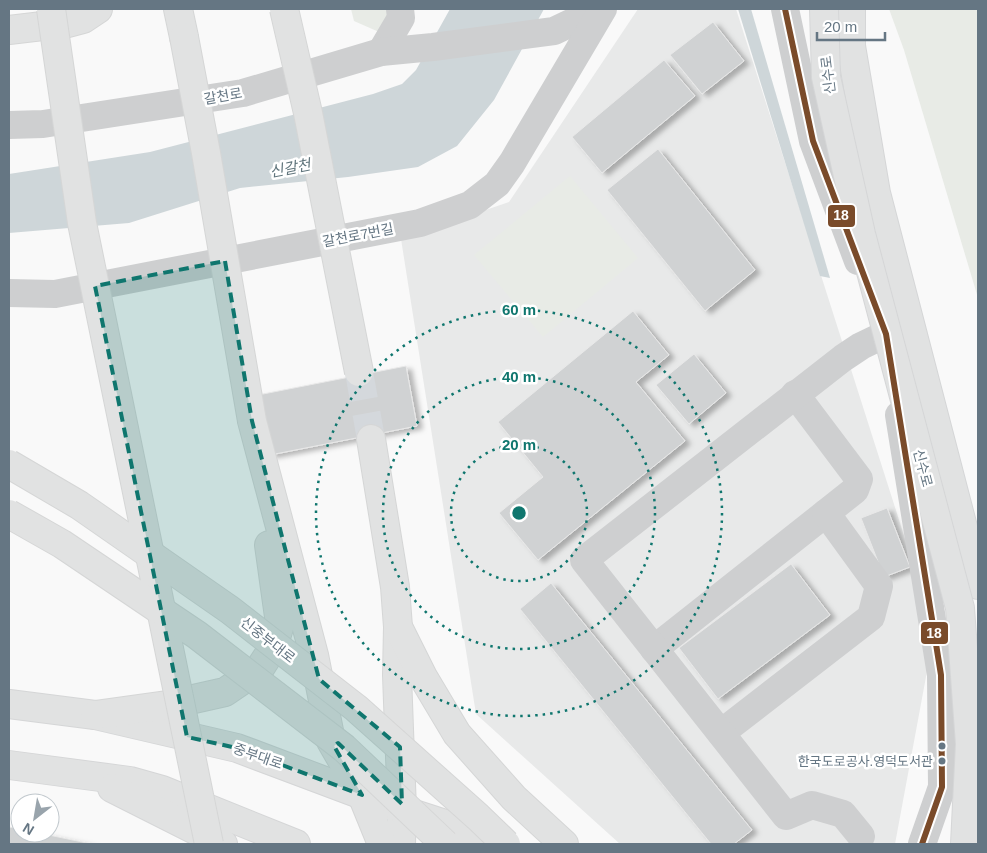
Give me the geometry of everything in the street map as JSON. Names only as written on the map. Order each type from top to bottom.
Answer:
[{"type":"main road","points":[[51,9],[82,222],[209,844]]},
{"type":"main road","points":[[9,30],[68,23],[83,19],[98,9]]},
{"type":"main road","points":[[95,716],[167,705],[225,692],[260,668],[273,648],[280,624],[252,421],[206,152],[178,9]]},
{"type":"main road","points":[[284,9],[308,113],[359,372]]},
{"type":"main road","name":"신수로","points":[[824,9],[826,77],[860,234],[960,608],[970,744],[965,844]]},
{"type":"main road","name":"신수로","points":[[851,9],[851,46],[876,193],[978,585]]},
{"type":"main road","points":[[252,421],[314,655],[331,741],[362,795],[382,844]]},
{"type":"main road","points":[[370,439],[395,587],[398,627],[397,675],[402,810],[401,844]]},
{"type":"main road","name":"신중부대로","points":[[9,464],[79,505],[230,610],[356,708],[506,844]]},
{"type":"main road","points":[[9,514],[62,544],[197,635],[344,748],[444,844]]},
{"type":"main road","points":[[398,627],[423,677],[457,734],[514,798],[564,844]]},
{"type":"main road","name":"중부대로","points":[[9,704],[95,716],[236,748],[402,810],[476,834],[498,844]]},
{"type":"main road","points":[[9,765],[130,781],[162,790],[296,844]]},
{"type":"main road","points":[[86,775],[223,844]]},
{"type":"street","points":[[382,52],[401,18],[400,9]]},
{"type":"street","name":"갈천로","points":[[9,125],[43,124],[243,93],[382,52],[554,31],[602,9]]},
{"type":"street","name":"갈천로7번길","points":[[9,293],[55,294],[420,223],[470,205],[497,184],[512,164],[602,9]]},
{"type":"street","points":[[785,9],[813,141],[886,334],[940,675],[942,786],[922,844]]},
{"type":"street","points":[[861,836],[844,814],[812,805],[786,816],[584,560],[843,358],[861,346],[886,334]]},
{"type":"street","points":[[654,649],[855,490],[859,478],[795,394]]},
{"type":"street","points":[[721,733],[871,617],[879,586],[826,513]]},
{"type":"street","points":[[942,786],[972,821],[978,824]]},
{"type":"highlighted area","points":[[225,261],[252,421],[319,679],[400,747],[402,804],[338,743],[334,746],[362,795],[237,748],[187,737],[95,286]]},
{"type":"shaded area","points":[[351,9],[397,9],[379,32],[354,21]]},
{"type":"shaded area","points":[[638,9],[736,9],[923,595],[928,666],[895,844],[620,844],[476,714],[401,239],[509,202]]},
{"type":"shaded area","points":[[889,9],[978,9],[978,298],[904,50]]},
{"type":"shaded area","points":[[570,176],[638,258],[543,337],[474,255]]},
{"type":"water","name":"신갈천","points":[[450,9],[544,9],[494,100],[457,146],[418,167],[348,177],[240,188],[129,223],[9,233],[9,174],[150,152],[373,94],[402,84],[416,70]]},
{"type":"water","points":[[738,9],[751,9],[830,278],[820,276]]},
{"type":"building","points":[[713,22],[744,61],[702,94],[670,55]]},
{"type":"building","points":[[664,60],[695,96],[602,173],[572,137]]},
{"type":"building","points":[[658,149],[755,270],[705,311],[607,190]]},
{"type":"building","points":[[633,311],[669,355],[636,382],[685,441],[538,560],[499,513],[543,477],[498,422]]},
{"type":"building","points":[[694,354],[726,393],[689,424],[656,385]]},
{"type":"building","points":[[406,366],[417,426],[270,455],[258,395]]},
{"type":"building","points":[[887,508],[910,567],[884,577],[861,518]]},
{"type":"building","points":[[791,564],[830,615],[718,699],[679,648]]},
{"type":"building","points":[[551,583],[752,830],[734,844],[711,844],[520,609]]},
{"type":"building","points":[[9,827],[10,843],[60,843],[60,837],[92,844],[9,844]]},
{"type":"tunnel","points":[[359,372],[371,439]]},
{"type":"transit line","name":"18","points":[[785,9],[813,141],[886,334],[941,675],[942,787],[922,844]]},
{"type":"place","name":"한국도로공사.영덕도서관","points":[[942,761]]}]
